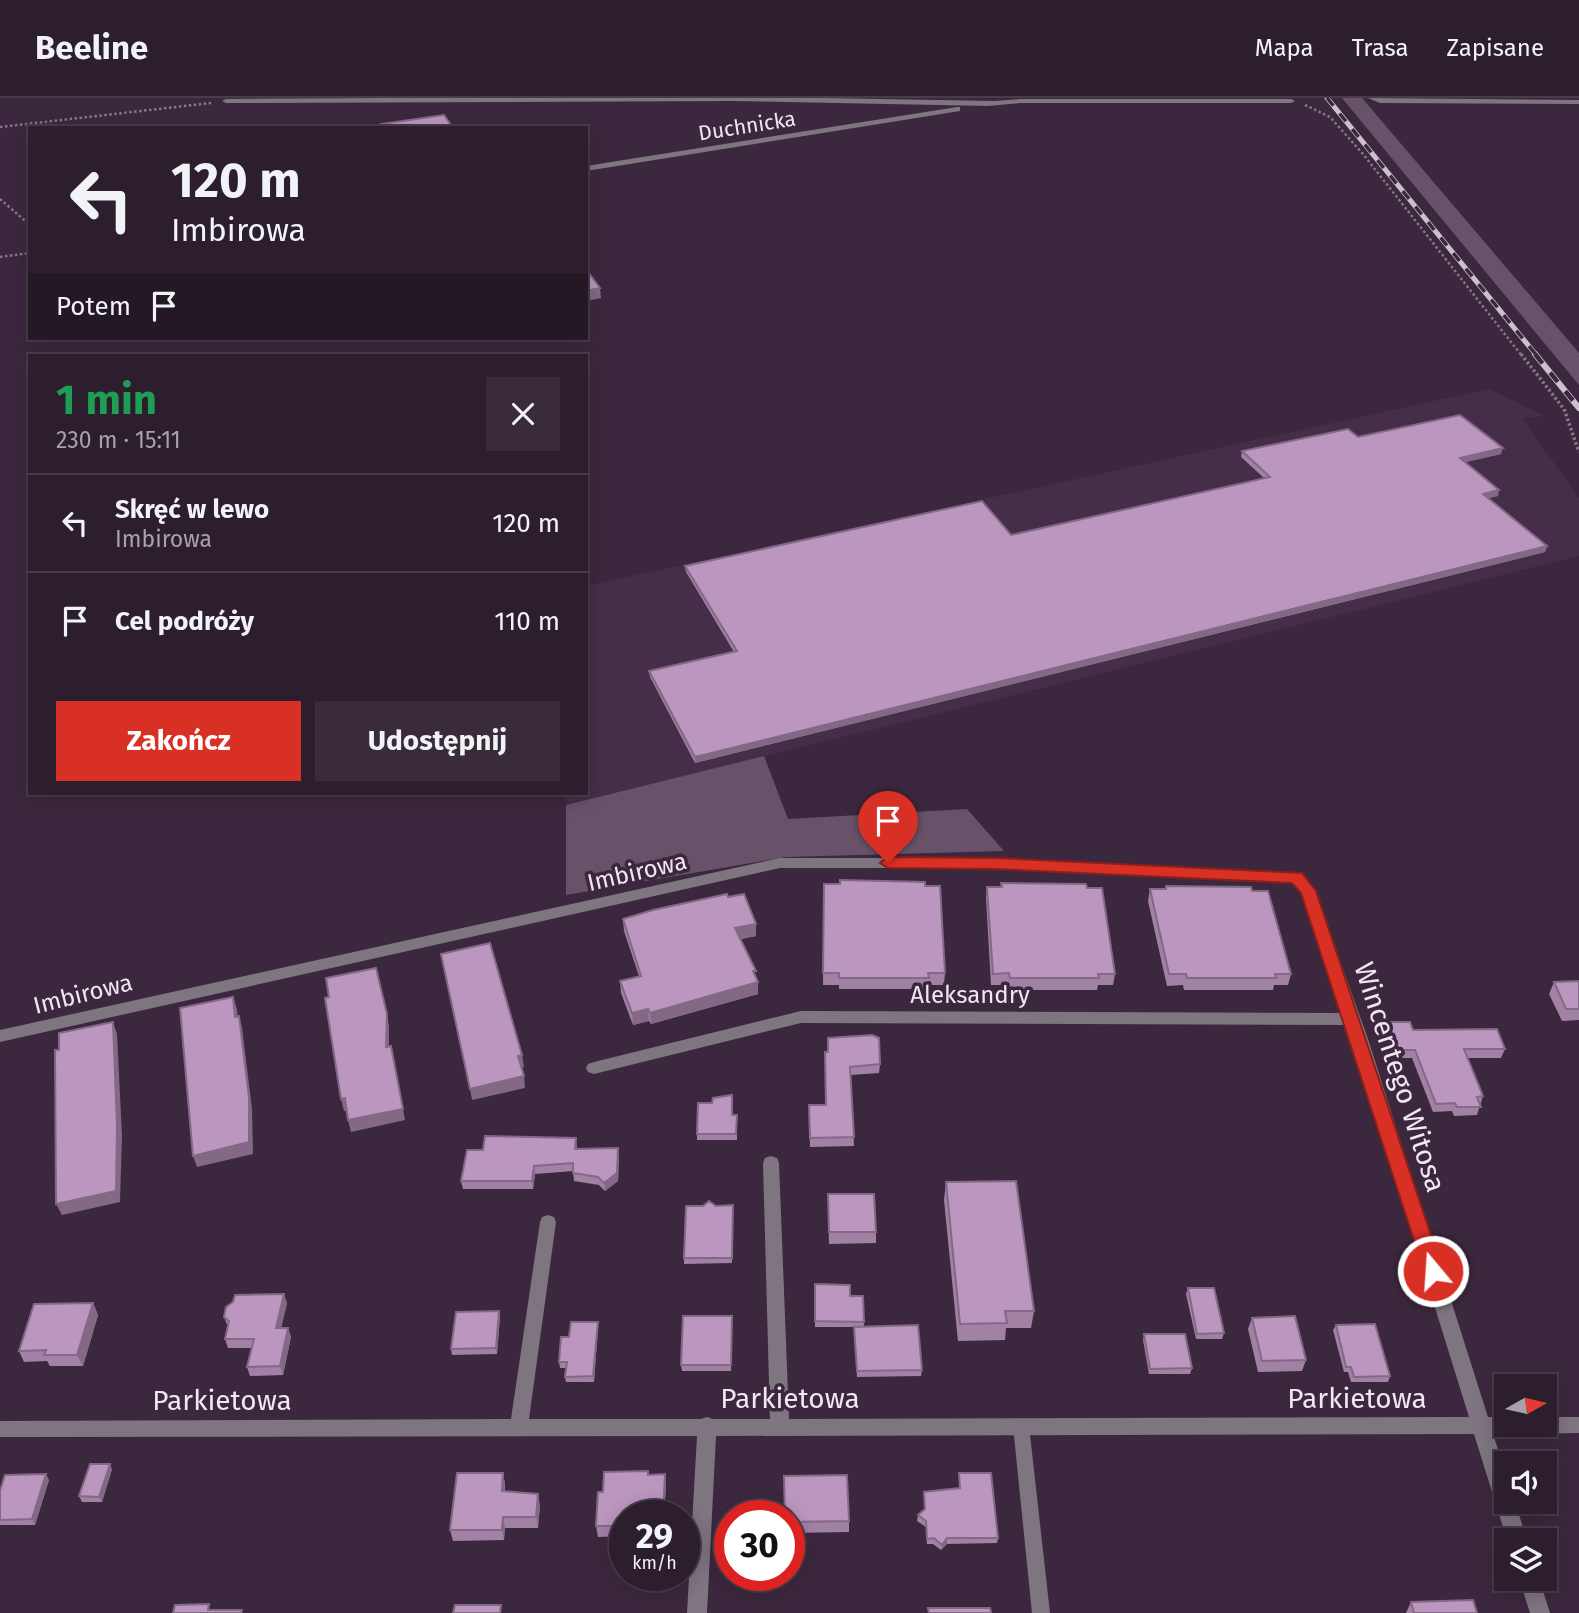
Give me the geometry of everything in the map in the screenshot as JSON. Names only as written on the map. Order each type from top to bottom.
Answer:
[{"type":"street","points":[[226,101],[733,99],[994,103]]},
{"type":"street","points":[[1376,99],[1579,102]]},
{"type":"street","name":"Duchnicka","points":[[588,169],[994,103],[1289,100]]},
{"type":"street","name":"Imbirowa","points":[[0,1036],[780,863],[997,863],[1296,877]]},
{"type":"street","name":"Wincentego Witosa","points":[[1296,877],[1308,891],[1353,1019],[1513,1528]]},
{"type":"street","name":"Aleksandry","points":[[594,1068],[801,1017],[1353,1019]]},
{"type":"street","points":[[771,1163],[780,1426]]},
{"type":"street","points":[[519,1427],[548,1222]]},
{"type":"street","points":[[697,1613],[707,1425]]},
{"type":"street","name":"Parkietowa","points":[[0,1429],[707,1425],[1579,1425]]},
{"type":"street","points":[[1533,1591],[1539,1613]]},
{"type":"lane","points":[[1021,1426],[1041,1613]]},
{"type":"path","points":[[1289,100],[1311,106],[1330,117],[1363,155],[1564,409],[1579,452]]},
{"type":"path","points":[[0,127],[226,101]]},
{"type":"path","points":[[0,199],[28,223]]},
{"type":"path","points":[[0,257],[28,253]]},
{"type":"shaded area","points":[[1342,98],[1362,98],[1579,353],[1579,385]]},
{"type":"shaded area","points":[[1489,389],[1545,416],[1522,418],[1579,498],[1579,556],[566,805],[565,795],[588,795],[588,586]]},
{"type":"shaded area","points":[[764,756],[788,819],[967,809],[1004,851],[786,857],[566,895],[566,805]]},
{"type":"building","points":[[444,115],[452,126],[382,126],[381,124]]},
{"type":"building","points":[[588,272],[600,288],[588,291]]},
{"type":"building","points":[[1460,415],[1503,448],[1460,458],[1499,490],[1483,494],[1547,546],[695,757],[649,671],[737,651],[685,566],[982,501],[1011,535],[1270,477],[1242,451],[1348,429],[1358,437]]},
{"type":"building","points":[[840,880],[925,882],[925,886],[940,886],[945,973],[928,973],[929,978],[839,978],[839,973],[823,973],[824,884],[840,884]]},
{"type":"building","points":[[1001,883],[1086,884],[1087,888],[1102,888],[1115,974],[1098,974],[1099,978],[1010,978],[1009,973],[993,974],[987,887],[1002,887]]},
{"type":"building","points":[[1166,886],[1251,887],[1252,891],[1268,891],[1291,974],[1275,974],[1276,978],[1187,978],[1186,974],[1169,974],[1150,889],[1166,889]]},
{"type":"building","points":[[727,894],[728,897],[744,894],[756,924],[735,928],[756,971],[753,971],[758,982],[650,1013],[648,1009],[632,1013],[620,981],[641,976],[623,919]]},
{"type":"building","points":[[490,943],[522,1055],[518,1056],[524,1076],[470,1089],[441,954]]},
{"type":"building","points":[[376,968],[387,1014],[386,1047],[391,1046],[403,1109],[348,1120],[345,1098],[341,1099],[325,998],[329,997],[326,978]]},
{"type":"building","points":[[1579,981],[1579,1009],[1566,1009],[1554,982]]},
{"type":"building","points":[[233,997],[235,1017],[239,1016],[249,1098],[249,1142],[193,1156],[180,1008]]},
{"type":"building","points":[[113,1022],[117,1125],[116,1191],[56,1204],[55,1050],[59,1050],[59,1033]]},
{"type":"building","points":[[1379,1022],[1410,1022],[1413,1030],[1497,1029],[1505,1049],[1464,1049],[1483,1096],[1477,1097],[1481,1107],[1457,1107],[1455,1103],[1436,1104],[1415,1050],[1390,1050]]},
{"type":"building","points":[[872,1035],[879,1038],[880,1064],[850,1067],[854,1137],[810,1138],[809,1105],[826,1105],[825,1052],[828,1052],[828,1038]]},
{"type":"building","points":[[732,1095],[732,1115],[737,1115],[736,1134],[697,1134],[698,1103],[712,1103],[713,1098]]},
{"type":"building","points":[[485,1136],[576,1138],[575,1149],[618,1148],[617,1173],[604,1183],[598,1177],[573,1173],[573,1163],[534,1166],[532,1181],[461,1181],[467,1150],[483,1150]]},
{"type":"building","points":[[1016,1181],[1034,1311],[1005,1311],[1007,1323],[960,1324],[946,1182]]},
{"type":"building","points":[[828,1194],[874,1194],[876,1232],[829,1232]]},
{"type":"building","points":[[709,1201],[716,1206],[733,1205],[732,1258],[684,1258],[686,1206],[703,1206]]},
{"type":"building","points":[[815,1284],[850,1285],[850,1296],[863,1296],[864,1322],[815,1321]]},
{"type":"building","points":[[1188,1288],[1214,1288],[1224,1333],[1197,1334]]},
{"type":"building","points":[[284,1294],[276,1328],[288,1328],[280,1366],[247,1367],[254,1339],[225,1339],[229,1321],[224,1317],[226,1307],[233,1302],[235,1295]]},
{"type":"building","points":[[93,1303],[77,1355],[44,1355],[46,1350],[19,1351],[34,1304]]},
{"type":"building","points":[[499,1311],[496,1348],[451,1349],[456,1312]]},
{"type":"building","points":[[683,1316],[732,1316],[731,1365],[681,1365]]},
{"type":"building","points":[[1295,1316],[1306,1360],[1262,1361],[1252,1318]]},
{"type":"building","points":[[571,1322],[598,1322],[593,1376],[565,1377],[567,1362],[559,1362],[561,1337],[569,1337]]},
{"type":"building","points":[[1375,1324],[1390,1376],[1354,1377],[1351,1367],[1346,1367],[1336,1325]]},
{"type":"building","points":[[918,1325],[922,1370],[857,1371],[854,1327]]},
{"type":"building","points":[[1144,1334],[1185,1334],[1192,1368],[1150,1369]]},
{"type":"building","points":[[90,1464],[110,1464],[99,1497],[79,1496]]},
{"type":"building","points":[[648,1471],[648,1475],[665,1474],[664,1500],[609,1500],[609,1526],[596,1526],[598,1492],[603,1492],[604,1472]]},
{"type":"building","points":[[457,1473],[503,1473],[502,1491],[538,1494],[536,1517],[503,1517],[502,1530],[450,1530]]},
{"type":"building","points":[[959,1473],[991,1473],[998,1538],[947,1538],[942,1545],[934,1538],[927,1539],[926,1521],[918,1515],[925,1509],[924,1492],[960,1488]]},
{"type":"building","points":[[46,1474],[32,1519],[0,1520],[0,1491],[5,1475]]},
{"type":"building","points":[[847,1475],[849,1521],[805,1522],[805,1500],[785,1500],[784,1476]]},
{"type":"building","points":[[1473,1600],[1477,1613],[1414,1613],[1411,1602]]},
{"type":"building","points":[[209,1604],[208,1610],[242,1610],[241,1613],[173,1613],[175,1605]]},
{"type":"building","points":[[455,1605],[501,1605],[500,1613],[453,1613]]},
{"type":"building","points":[[928,1608],[990,1608],[991,1613],[929,1613]]},
{"type":"railway","points":[[1327,98],[1537,356]]},
{"type":"railway","points":[[1535,354],[1579,408]]},
{"type":"route","points":[[888,863],[997,863],[1296,877],[1308,891],[1360,1039],[1433,1271]]}]
